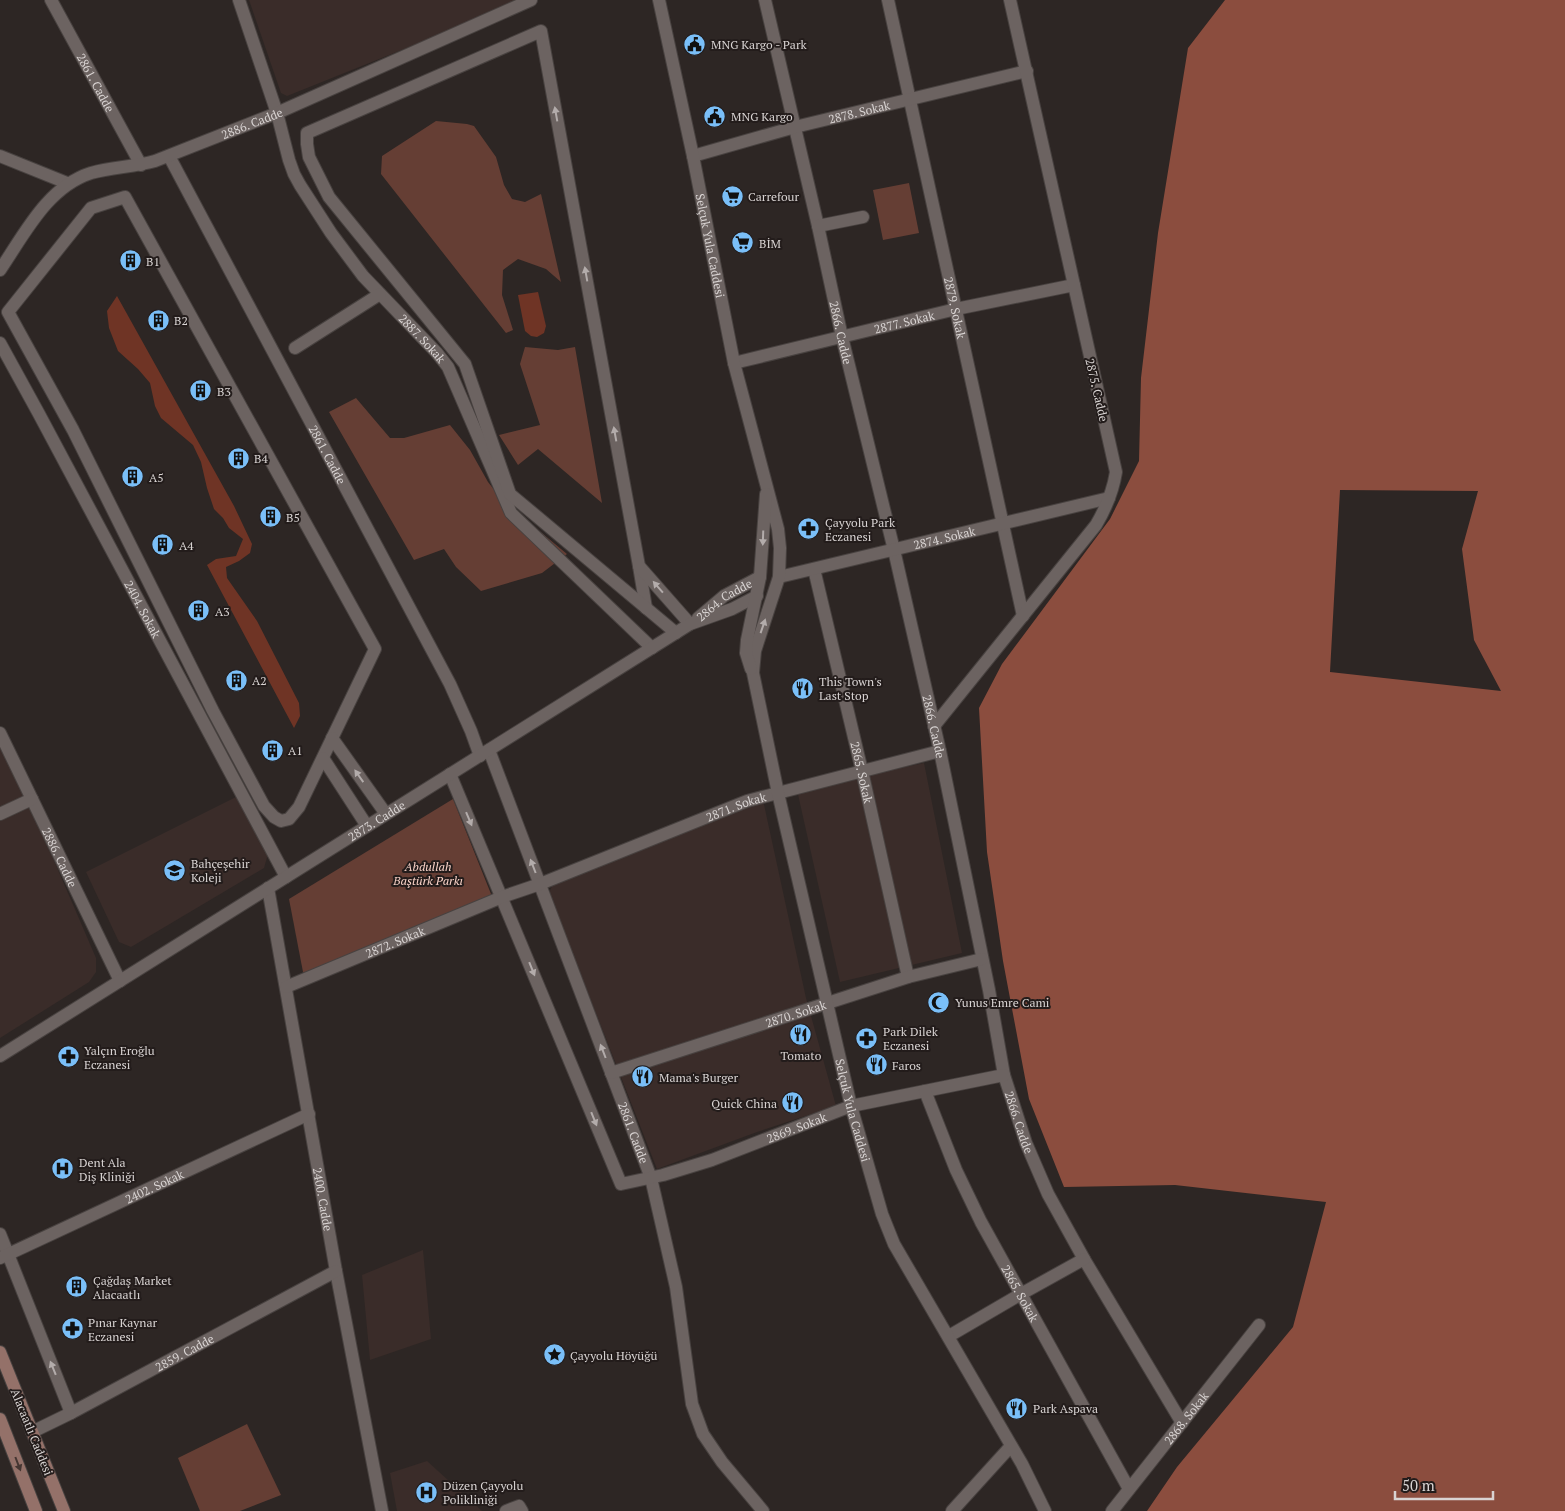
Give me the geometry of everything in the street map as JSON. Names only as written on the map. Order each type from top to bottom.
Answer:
[{"type":"main road","name":"Alacaatlı Caddesi","points":[[0,1352],[64,1511]]},
{"type":"main road","name":"Alacaatlı Caddesi","points":[[0,1419],[36,1511]]},
{"type":"street","name":"2861. Cadde","points":[[51,0],[141,165]]},
{"type":"street","name":"2887. Sokak","points":[[239,0],[277,113],[289,160],[300,185],[363,276],[437,353],[448,367],[511,513],[652,648]]},
{"type":"street","name":"2886. Cadde","points":[[0,270],[40,212],[68,184],[92,173],[141,165],[168,156],[277,113],[531,0]]},
{"type":"street","name":"Selçuk Yula Caddesi","points":[[659,0],[693,156],[734,363],[766,490],[778,529],[780,577],[755,651],[753,674]]},
{"type":"street","name":"2866. Cadde","points":[[765,0],[940,751],[1004,1075],[1034,1164],[1060,1217],[1182,1423]]},
{"type":"street","name":"2879. Sokak","points":[[888,0],[1023,616]]},
{"type":"street","name":"2875. Cadde","points":[[934,726],[1096,525],[1114,486],[1116,472],[1010,0]]},
{"type":"street","points":[[646,608],[541,31],[307,133],[309,157],[328,197],[465,364],[510,494],[646,608],[676,633]]},
{"type":"street","name":"2878. Sokak","points":[[693,156],[795,127],[1027,71]]},
{"type":"street","points":[[0,156],[68,184]]},
{"type":"street","name":"2861. Cadde","points":[[168,156],[447,677],[471,731],[484,753],[540,884],[651,1178],[676,1287],[692,1404],[703,1434],[722,1462],[762,1510]]},
{"type":"street","points":[[125,197],[375,649],[332,738],[294,813],[288,819],[281,821],[274,817],[264,806],[212,711],[73,430],[8,312],[91,208],[125,197]]},
{"type":"street","points":[[818,226],[863,217]]},
{"type":"street","name":"2877. Sokak","points":[[734,363],[956,309],[1074,285]]},
{"type":"street","points":[[295,348],[380,294]]},
{"type":"street","name":"2404. Sokak","points":[[0,343],[286,877]]},
{"type":"street","name":"Selçuk Yula Caddesi","points":[[766,490],[760,577],[746,653],[748,664],[753,674],[778,793],[851,1106],[887,1228],[901,1257],[949,1336],[1022,1464],[1046,1511]]},
{"type":"street","name":"2874. Sokak","points":[[780,577],[1109,498]]},
{"type":"street","points":[[639,566],[690,624]]},
{"type":"street","name":"2865. Sokak","points":[[814,569],[908,977]]},
{"type":"street","points":[[760,577],[780,577]]},
{"type":"street","name":"2864. Cadde","points":[[690,624],[724,596],[760,577]]},
{"type":"street","name":"2873. Cadde","points":[[0,1056],[690,624],[732,609],[757,596],[780,577]]},
{"type":"street","name":"2886. Cadde","points":[[0,733],[120,981]]},
{"type":"street","points":[[332,738],[386,814]]},
{"type":"street","name":"2871. Sokak","points":[[502,897],[540,884],[747,801],[940,751]]},
{"type":"street","points":[[322,758],[367,826]]},
{"type":"street","points":[[450,774],[502,897]]},
{"type":"street","points":[[0,814],[32,799]]},
{"type":"street","name":"2400. Cadde","points":[[268,888],[336,1271],[382,1511]]},
{"type":"street","name":"2872. Sokak","points":[[286,987],[502,897]]},
{"type":"street","name":"2869. Sokak","points":[[502,897],[620,1184],[651,1178],[742,1149],[851,1106],[1004,1075]]},
{"type":"street","name":"2870. Sokak","points":[[611,1073],[908,977],[982,959]]},
{"type":"street","name":"2865. Sokak","points":[[925,1091],[956,1170],[980,1222],[1129,1489]]},
{"type":"street","name":"2402. Sokak","points":[[4,1256],[309,1114]]},
{"type":"street","points":[[0,1234],[4,1256],[71,1413]]},
{"type":"street","points":[[949,1336],[1084,1259]]},
{"type":"street","name":"2859. Cadde","points":[[32,1432],[336,1271]]},
{"type":"street","name":"2868. Sokak","points":[[1112,1511],[1259,1325]]},
{"type":"street","points":[[952,1511],[1011,1446]]},
{"type":"street","points":[[506,1511],[520,1509]]},
{"type":"shaded area","points":[[249,0],[516,0],[434,37],[287,96],[281,93]]},
{"type":"shaded area","points":[[1225,0],[1565,0],[1565,1511],[1147,1511],[1177,1467],[1293,1327],[1326,1202],[1175,1185],[1064,1187],[1029,1099],[1003,961],[987,852],[979,708],[1002,664],[1110,519],[1139,461],[1141,378],[1158,233],[1188,48]],"holes":[[[1340,490],[1478,491],[1462,549],[1474,640],[1501,691],[1330,672]]]},
{"type":"shaded area","points":[[538,292],[546,326],[544,333],[537,337],[531,336],[525,331],[518,295]]},
{"type":"shaded area","points":[[117,296],[234,506],[252,544],[250,553],[226,567],[227,578],[257,621],[299,703],[300,716],[294,728],[207,565],[216,559],[236,556],[243,539],[229,528],[214,509],[201,462],[193,445],[161,418],[155,406],[150,383],[118,351],[109,328],[107,311]]},
{"type":"shaded area","points":[[0,745],[52,856],[96,958],[96,972],[89,982],[0,1038]]},
{"type":"shaded area","points":[[924,763],[962,953],[840,982],[797,790]]},
{"type":"shaded area","name":"Bahçeşehir Koleji","points":[[236,797],[268,854],[264,868],[131,947],[119,942],[86,872]]},
{"type":"shaded area","points":[[763,800],[806,998],[836,1106],[757,1132],[657,1169],[549,893],[555,879]]},
{"type":"shaded area","points":[[423,1250],[431,1339],[370,1360],[362,1275]]},
{"type":"shaded area","name":"Düzen Çayyolu Polikliniği","points":[[427,1461],[482,1511],[397,1511],[390,1473]]},
{"type":"green space","points":[[436,121],[474,126],[496,157],[504,185],[512,199],[525,202],[541,194],[561,282],[546,269],[518,259],[503,270],[502,295],[513,330],[506,333],[381,174],[382,156]]},
{"type":"green space","points":[[909,183],[919,233],[883,240],[873,190]]},
{"type":"green space","points":[[525,347],[558,350],[575,347],[602,503],[538,449],[518,465],[499,435],[540,425],[520,364]]},
{"type":"green space","points":[[356,398],[390,438],[404,438],[450,425],[470,450],[488,482],[507,506],[567,554],[542,573],[481,591],[456,567],[444,549],[414,560],[329,412]]},
{"type":"green space","name":"Abdullah Baştürk Parkı","points":[[453,799],[493,899],[314,976],[303,972],[289,899]]},
{"type":"green space","points":[[247,1424],[281,1495],[240,1511],[200,1511],[178,1458]]},
{"type":"place","name":"MNG Kargo - Park","points":[[695,44]]},
{"type":"place","name":"MNG Kargo","points":[[715,116]]},
{"type":"place","name":"Carrefour","points":[[732,196]]},
{"type":"place","name":"BİM","points":[[743,243]]},
{"type":"place","name":"B1","points":[[130,261]]},
{"type":"place","name":"B2","points":[[158,320]]},
{"type":"place","name":"B3","points":[[201,391]]},
{"type":"place","name":"B4","points":[[238,458]]},
{"type":"place","name":"A5","points":[[133,477]]},
{"type":"place","name":"B5","points":[[270,517]]},
{"type":"place","name":"Çayyolu Park Eczanesi","points":[[809,529]]},
{"type":"place","name":"A4","points":[[163,545]]},
{"type":"place","name":"A3","points":[[199,611]]},
{"type":"place","name":"A2","points":[[236,680]]},
{"type":"place","name":"This Town's Last Stop","points":[[803,688]]},
{"type":"place","name":"A1","points":[[272,750]]},
{"type":"place","name":"Bahçeşehir Koleji","points":[[175,870]]},
{"type":"place","name":"Yunus Emre Cami","points":[[939,1002]]},
{"type":"place","name":"Tomato","points":[[801,1034]]},
{"type":"place","name":"Park Dilek Eczanesi","points":[[867,1038]]},
{"type":"place","name":"Yalçın Eroğlu Eczanesi","points":[[68,1057]]},
{"type":"place","name":"Faros","points":[[876,1065]]},
{"type":"place","name":"Mama's Burger","points":[[643,1077]]},
{"type":"place","name":"Quick China","points":[[793,1103]]},
{"type":"place","name":"Dent Ala Diş Kliniği","points":[[63,1169]]},
{"type":"place","name":"Çağdaş Market Alacaatlı","points":[[77,1287]]},
{"type":"place","name":"Pınar Kaynar Eczanesi","points":[[72,1329]]},
{"type":"place","name":"Çayyolu Höyüğü","points":[[554,1355]]},
{"type":"place","name":"Park Aspava","points":[[1017,1408]]},
{"type":"place","name":"Düzen Çayyolu Polikliniği","points":[[427,1492]]}]
